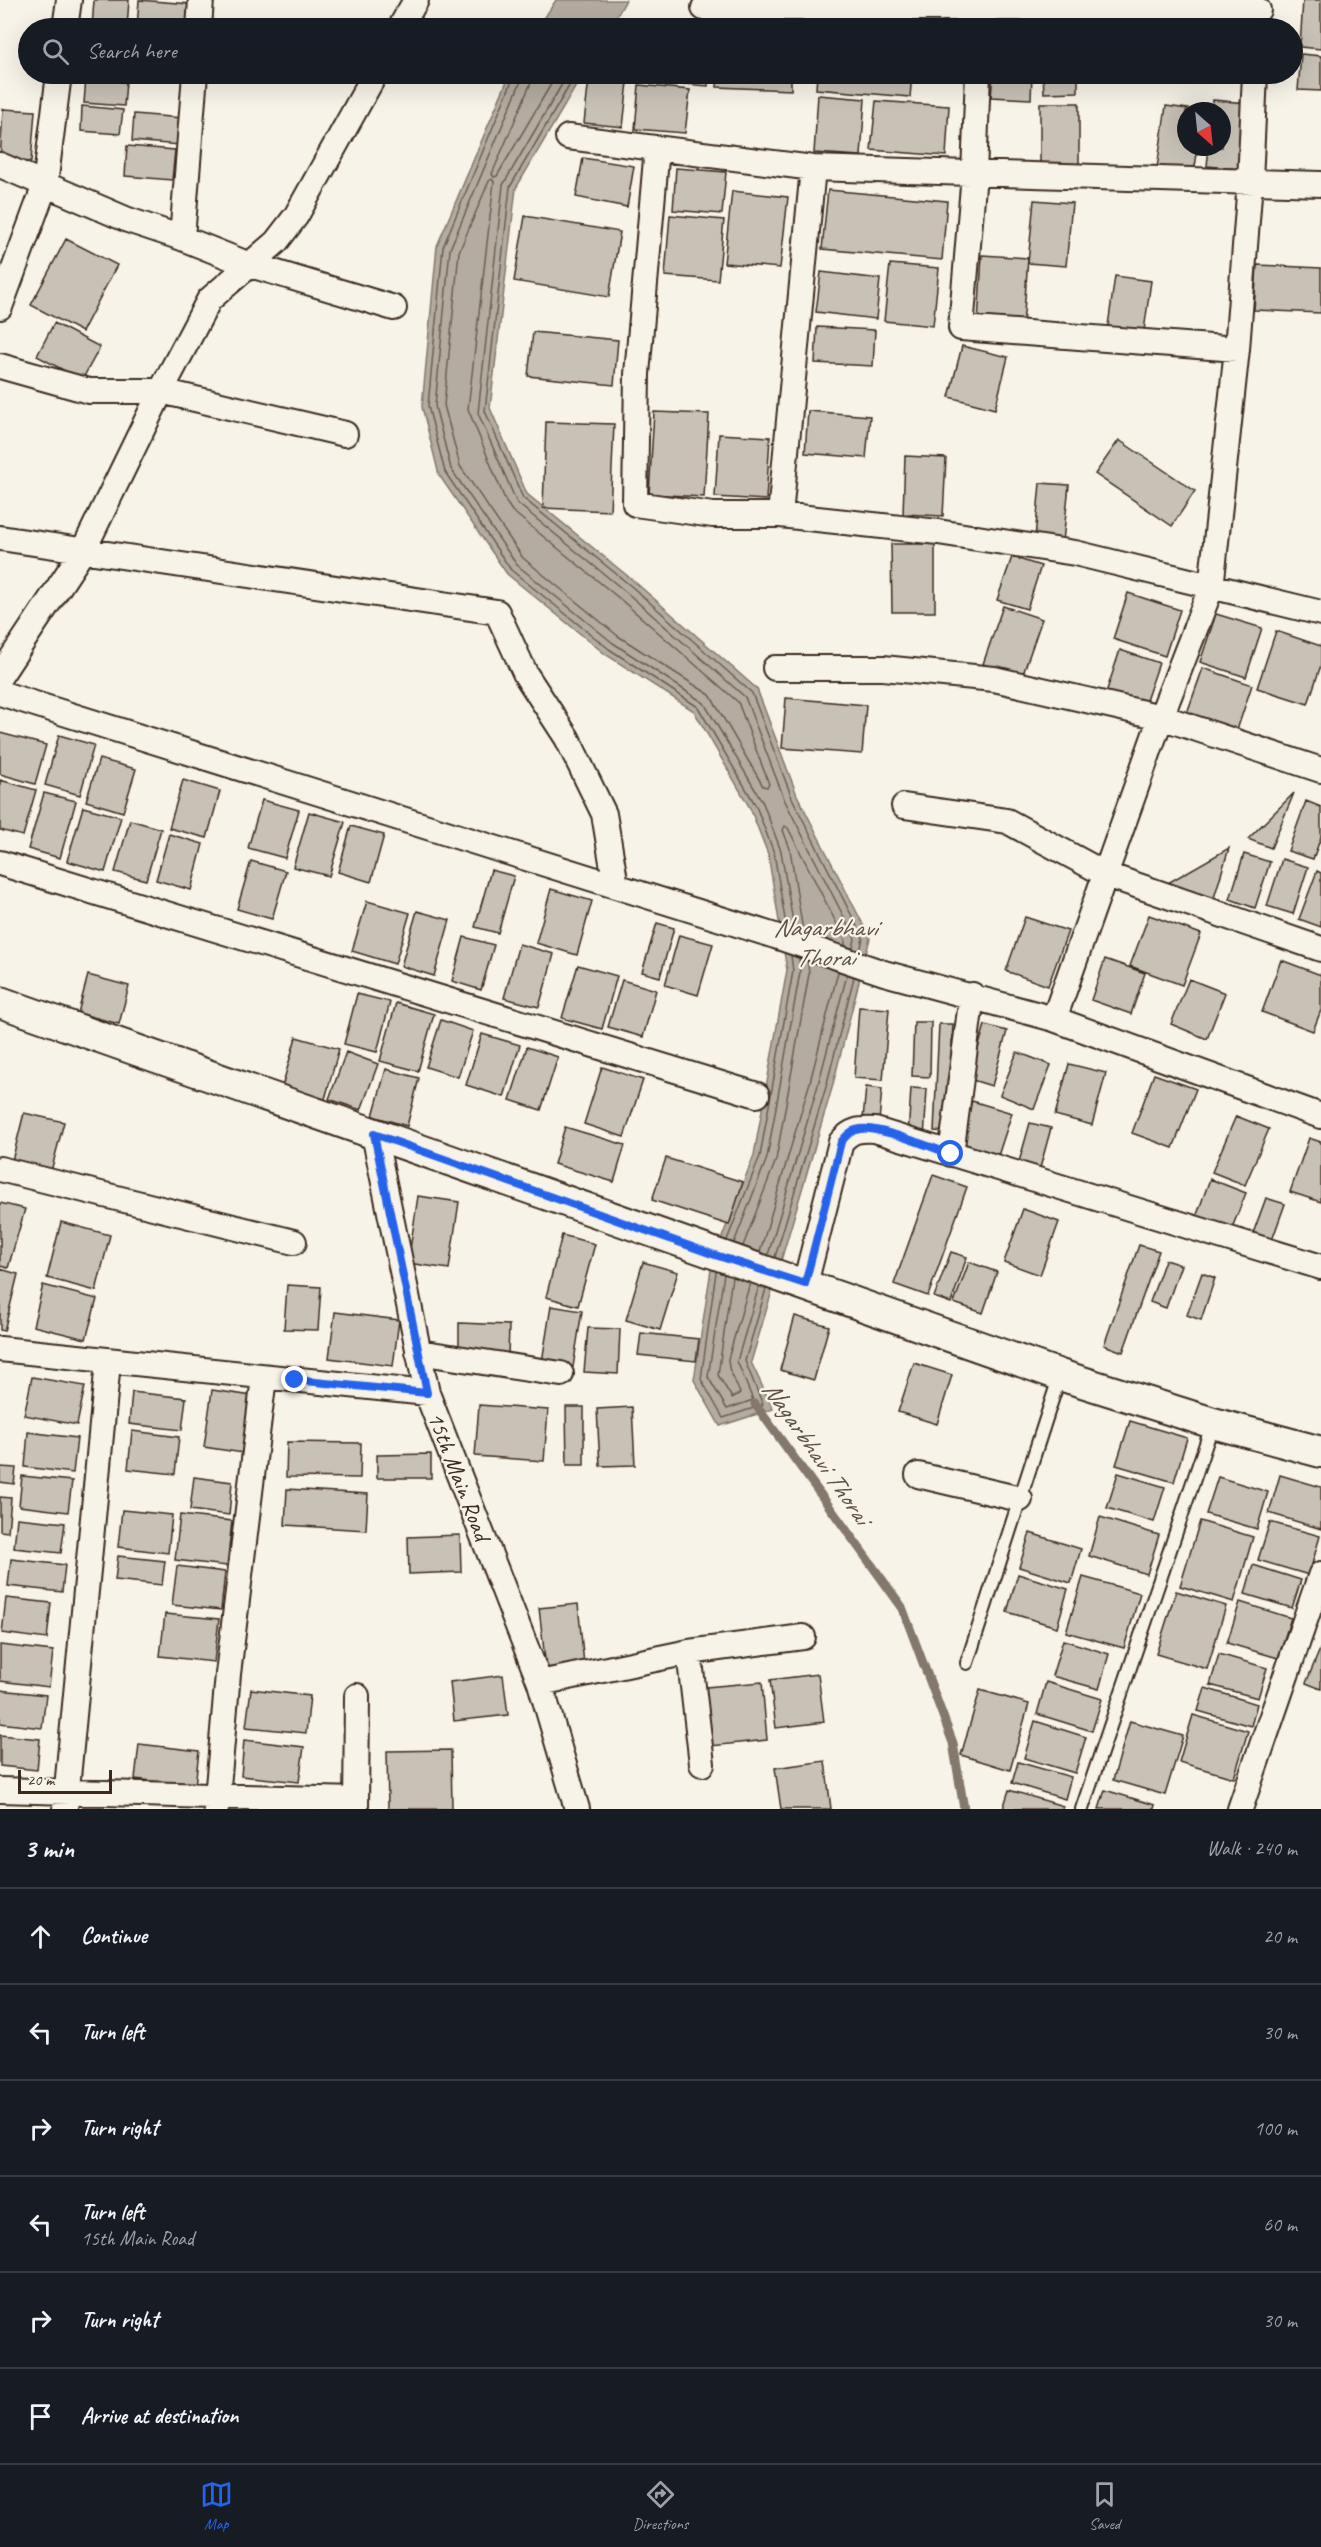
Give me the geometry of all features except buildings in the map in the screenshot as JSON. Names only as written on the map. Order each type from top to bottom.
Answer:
[{"type":"street","points":[[66,18],[69,0]]},
{"type":"street","points":[[200,18],[201,0]]},
{"type":"street","points":[[406,18],[416,0]]},
{"type":"street","points":[[704,8],[1258,13]]},
{"type":"street","points":[[0,307],[45,184],[59,84]]},
{"type":"street","points":[[182,238],[194,84]]},
{"type":"street","points":[[0,676],[84,549],[161,391],[209,300],[247,264],[276,242],[296,216],[369,84]]},
{"type":"street","points":[[978,84],[974,174],[961,328],[1237,349]]},
{"type":"street","points":[[1054,1019],[1107,875],[1161,717],[1212,588],[1237,349],[1250,182],[1255,84]]},
{"type":"street","points":[[568,136],[813,168],[1321,184]]},
{"type":"street","points":[[657,148],[637,374],[635,504],[713,514],[780,516],[938,532],[1075,553],[1321,613]]},
{"type":"street","points":[[0,165],[128,220],[182,238],[247,264],[393,308]]},
{"type":"street","points":[[780,516],[813,168]]},
{"type":"street","points":[[0,366],[89,391],[161,391],[345,434]]},
{"type":"street","points":[[0,538],[497,612],[526,675],[567,738],[604,814],[615,886]]},
{"type":"street","points":[[775,668],[884,668],[994,679],[1161,717],[1321,770]]},
{"type":"street","points":[[0,693],[775,936],[884,973],[1054,1019],[1321,1116]]},
{"type":"street","points":[[904,806],[1006,821],[1107,875],[1321,949]]},
{"type":"street","points":[[0,863],[757,1095]]},
{"type":"street","points":[[951,1154],[972,995]]},
{"type":"street","points":[[0,1002],[1060,1375],[1213,1423],[1321,1452]]},
{"type":"street","points":[[794,1280],[841,1142],[848,1134],[859,1129],[875,1130],[1321,1268]]},
{"type":"street","name":"15th Main Road","points":[[374,1134],[427,1393],[540,1683],[577,1809]]},
{"type":"street","points":[[0,1169],[294,1242]]},
{"type":"street","points":[[0,1349],[108,1362],[427,1393]]},
{"type":"street","points":[[418,1352],[561,1374]]},
{"type":"street","points":[[66,1801],[108,1362]]},
{"type":"street","points":[[216,1802],[264,1377]]},
{"type":"street","points":[[918,1475],[1020,1499]]},
{"type":"street","points":[[1240,1809],[1321,1574]]},
{"type":"street","points":[[540,1683],[689,1652],[802,1637]]},
{"type":"street","points":[[689,1652],[702,1764]]},
{"type":"street","points":[[0,1790],[66,1801],[356,1804],[357,1696]]},
{"type":"lane","points":[[967,1663],[1060,1375]]},
{"type":"lane","points":[[1082,1809],[1213,1423]]},
{"type":"water","points":[[556,0],[626,0],[616,18],[544,18]]},
{"type":"water","name":"Nagarbhavi Thorai","points":[[506,84],[577,84],[516,188],[490,408],[527,494],[635,582],[757,689],[797,795],[870,938],[832,1088],[751,1362],[773,1409],[720,1426],[694,1380],[712,1263],[754,1155],[787,970],[768,854],[750,808],[694,711],[605,654],[507,574],[439,475],[422,407],[437,246]]},
{"type":"waterway","name":"Nagarbhavi Thorai","points":[[755,1404],[902,1607],[953,1743],[964,1809]]},
{"type":"route","points":[[295,1380],[427,1393],[374,1134],[712,1254],[805,1284],[841,1142],[848,1134],[859,1129],[875,1130],[951,1154]]}]
